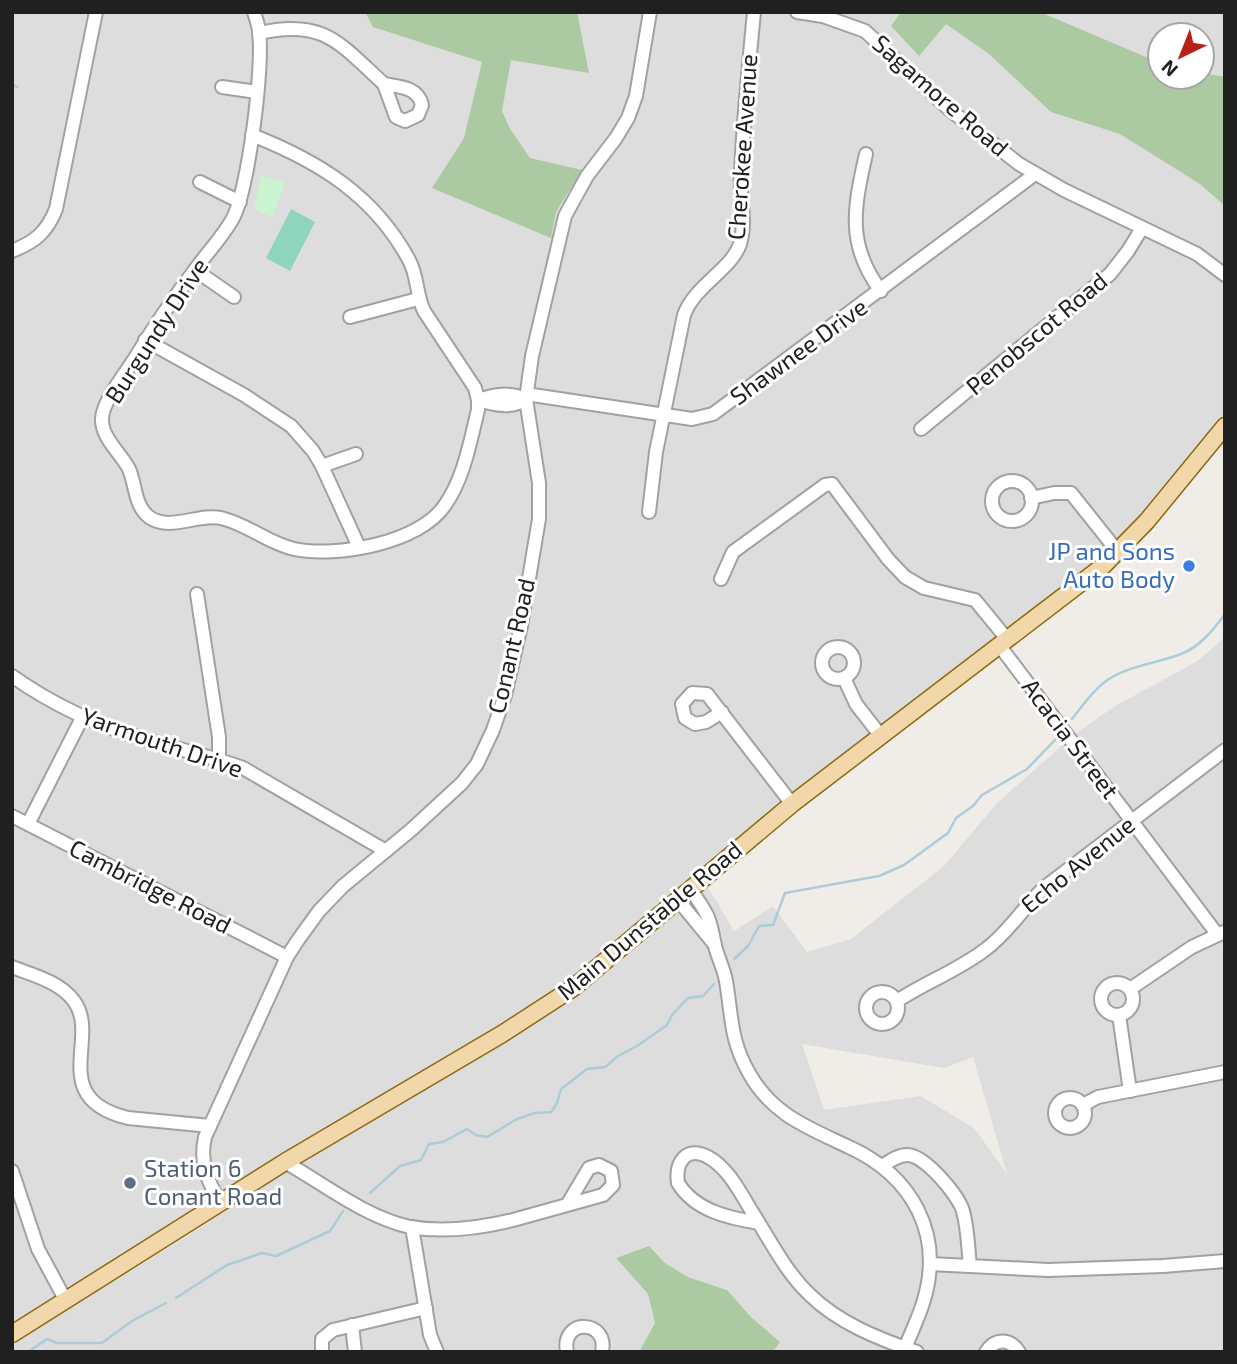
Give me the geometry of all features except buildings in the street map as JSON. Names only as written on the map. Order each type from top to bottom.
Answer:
[{"type":"main road","name":"Main Dunstable Road","points":[[12,1334],[285,1161],[542,1010],[601,965],[792,804],[1079,585],[1118,552],[1147,522],[1225,426]]},
{"type":"street","points":[[12,251],[31,243],[44,232],[56,209],[96,12]]},
{"type":"street","name":"Burgundy Drive","points":[[254,12],[259,33],[257,92],[240,202],[232,220],[145,340],[105,408],[102,418],[106,435],[128,469],[135,495],[147,515],[161,523],[205,517],[220,518],[272,542],[304,551],[326,552],[383,542],[416,529],[445,506],[463,465],[478,410],[478,400]]},
{"type":"street","name":"Conant Road","points":[[220,1203],[209,1183],[202,1161],[202,1149],[210,1125],[288,957],[298,940],[343,886],[411,830],[470,774],[493,730],[505,695],[522,626],[539,519],[539,483],[526,397],[532,356],[565,216],[587,176],[617,138],[628,118],[636,96],[650,12]]},
{"type":"street","name":"Cherokee Avenue","points":[[649,512],[663,416],[687,306],[732,257],[741,241],[743,223],[740,174],[754,12]]},
{"type":"street","name":"Sagamore Road","points":[[797,12],[822,16],[865,32],[950,110],[995,147],[1035,174],[1197,254],[1225,275]]},
{"type":"street","points":[[259,33],[288,28],[323,33],[340,43],[384,84]]},
{"type":"street","points":[[222,87],[257,92]]},
{"type":"street","points":[[252,135],[308,159],[352,190],[382,221],[405,253],[414,271],[418,299],[471,381],[478,400],[492,394],[526,397]]},
{"type":"street","points":[[866,154],[856,200],[856,236],[866,269],[881,291]]},
{"type":"street","name":"Shawnee Drive","points":[[526,397],[663,416],[692,419],[706,417],[718,411],[881,291],[1035,174]]},
{"type":"street","points":[[200,182],[240,202]]},
{"type":"street","name":"Penobscot Road","points":[[921,429],[1110,274],[1142,228]]},
{"type":"street","points":[[195,270],[234,297]]},
{"type":"street","points":[[350,317],[418,299]]},
{"type":"street","points":[[145,340],[280,417],[302,438],[322,466],[359,547]]},
{"type":"street","points":[[322,466],[356,454]]},
{"type":"street","name":"Acacia Street","points":[[721,579],[733,552],[825,485],[832,484],[888,559],[905,577],[925,589],[975,600],[1132,821],[1221,933]]},
{"type":"street","points":[[1031,498],[1054,493],[1071,493],[1118,552]]},
{"type":"street","points":[[197,594],[219,737],[219,759]]},
{"type":"street","name":"Yarmouth Drive","points":[[12,676],[82,718],[147,740],[219,759],[263,779],[386,851]]},
{"type":"street","points":[[844,678],[856,704],[880,735]]},
{"type":"street","points":[[722,712],[792,804]]},
{"type":"street","points":[[28,824],[82,718]]},
{"type":"street","name":"Echo Avenue","points":[[897,1001],[984,951],[1001,936],[1031,899],[1225,750]]},
{"type":"street","name":"Cambridge Road","points":[[12,816],[288,957]]},
{"type":"street","points":[[684,894],[715,946],[727,982],[733,1037],[757,1087],[788,1118],[882,1166],[902,1185],[921,1214],[930,1265],[923,1301],[908,1350],[868,1334],[820,1304],[790,1271],[732,1181],[711,1158],[695,1153],[681,1160],[677,1167],[678,1183],[691,1198],[721,1215],[759,1223]]},
{"type":"street","points":[[1130,989],[1171,960],[1221,933]]},
{"type":"street","points":[[12,967],[55,985],[74,1002],[81,1021],[81,1077],[88,1093],[104,1109],[128,1118],[210,1125]]},
{"type":"street","points":[[1123,984],[1130,989],[1133,996],[1132,1005],[1128,1011],[1119,1015],[1111,1014],[1101,1001],[1108,986],[1123,984]]},
{"type":"street","points":[[1119,1015],[1130,1091]]},
{"type":"street","points":[[1083,1105],[1092,1099],[1225,1072]]},
{"type":"street","points":[[882,1166],[895,1157],[916,1157],[948,1186],[958,1198],[963,1212],[970,1266]]},
{"type":"street","points":[[285,1161],[365,1209],[412,1227],[444,1229],[490,1225],[567,1205]]},
{"type":"street","points":[[12,1171],[38,1249],[66,1301]]},
{"type":"street","points":[[412,1227],[430,1335],[437,1352]]},
{"type":"street","points":[[930,1265],[1048,1270],[1225,1261]]},
{"type":"street","points":[[322,1352],[321,1342],[327,1333],[426,1308]]},
{"type":"street","points":[[352,1325],[355,1352]]},
{"type":"street","points":[[567,1352],[566,1343],[570,1333],[586,1326],[600,1335],[602,1352]]},
{"type":"street","points":[[986,1352],[990,1346],[1000,1341],[1011,1343],[1019,1352]]},
{"type":"shaded area","points":[[12,12],[1225,12],[1225,418],[1130,530],[1081,575],[595,960],[530,1007],[156,1232],[12,1324]]},
{"type":"shaded area","points":[[1225,637],[1225,1352],[773,1352],[779,1342],[752,1318],[727,1290],[688,1277],[665,1263],[649,1246],[616,1258],[648,1294],[655,1323],[639,1352],[12,1352],[12,1344],[189,1235],[307,1158],[573,995],[708,887],[734,931],[773,906],[807,952],[851,939],[944,866],[997,803],[1075,734],[1115,706],[1196,662]],"holes":[[[802,1044],[944,1068],[973,1057],[1007,1174],[975,1129],[921,1096],[824,1110]]]},
{"type":"green space","points":[[365,12],[577,12],[589,73],[511,60],[502,111],[509,127],[530,158],[582,170],[556,212],[551,238],[432,188],[464,138],[482,62],[373,27]]},
{"type":"green space","points":[[901,12],[1040,12],[1146,57],[1146,91],[1216,91],[1216,75],[1225,77],[1225,206],[1200,184],[1120,134],[1051,112],[989,54],[946,24],[919,56],[891,26]]},
{"type":"green space","points":[[261,175],[285,183],[272,217],[254,209]]},
{"type":"green space","points":[[291,209],[315,222],[290,271],[266,258]]},
{"type":"green space","points":[[649,1246],[665,1263],[688,1277],[727,1290],[752,1318],[780,1342],[773,1352],[639,1352],[655,1323],[648,1294],[616,1258]]},
{"type":"waterway","points":[[12,84],[17,87]]},
{"type":"waterway","points":[[1072,719],[1094,692],[1109,679],[1126,670],[1188,651],[1206,637],[1225,614]]},
{"type":"waterway","points":[[734,959],[748,946],[759,926],[773,925],[785,893],[879,876],[904,865],[948,833],[956,818],[973,806],[982,795],[1027,769],[1056,739]]},
{"type":"waterway","points":[[370,1193],[400,1166],[421,1160],[429,1144],[443,1142],[467,1129],[476,1135],[487,1137],[517,1119],[535,1113],[551,1112],[561,1089],[587,1069],[605,1067],[637,1046],[667,1025],[672,1015],[688,998],[703,996],[714,984]]},
{"type":"waterway","points":[[176,1298],[227,1265],[262,1253],[276,1256],[330,1231],[343,1211]]},
{"type":"waterway","points":[[28,1352],[47,1339],[57,1343],[102,1343],[132,1321],[166,1303]]},
{"type":"place","name":"JP and Sons Auto Body","points":[[1189,566]]},
{"type":"place","name":"Station 6 Conant Road","points":[[130,1183]]}]
